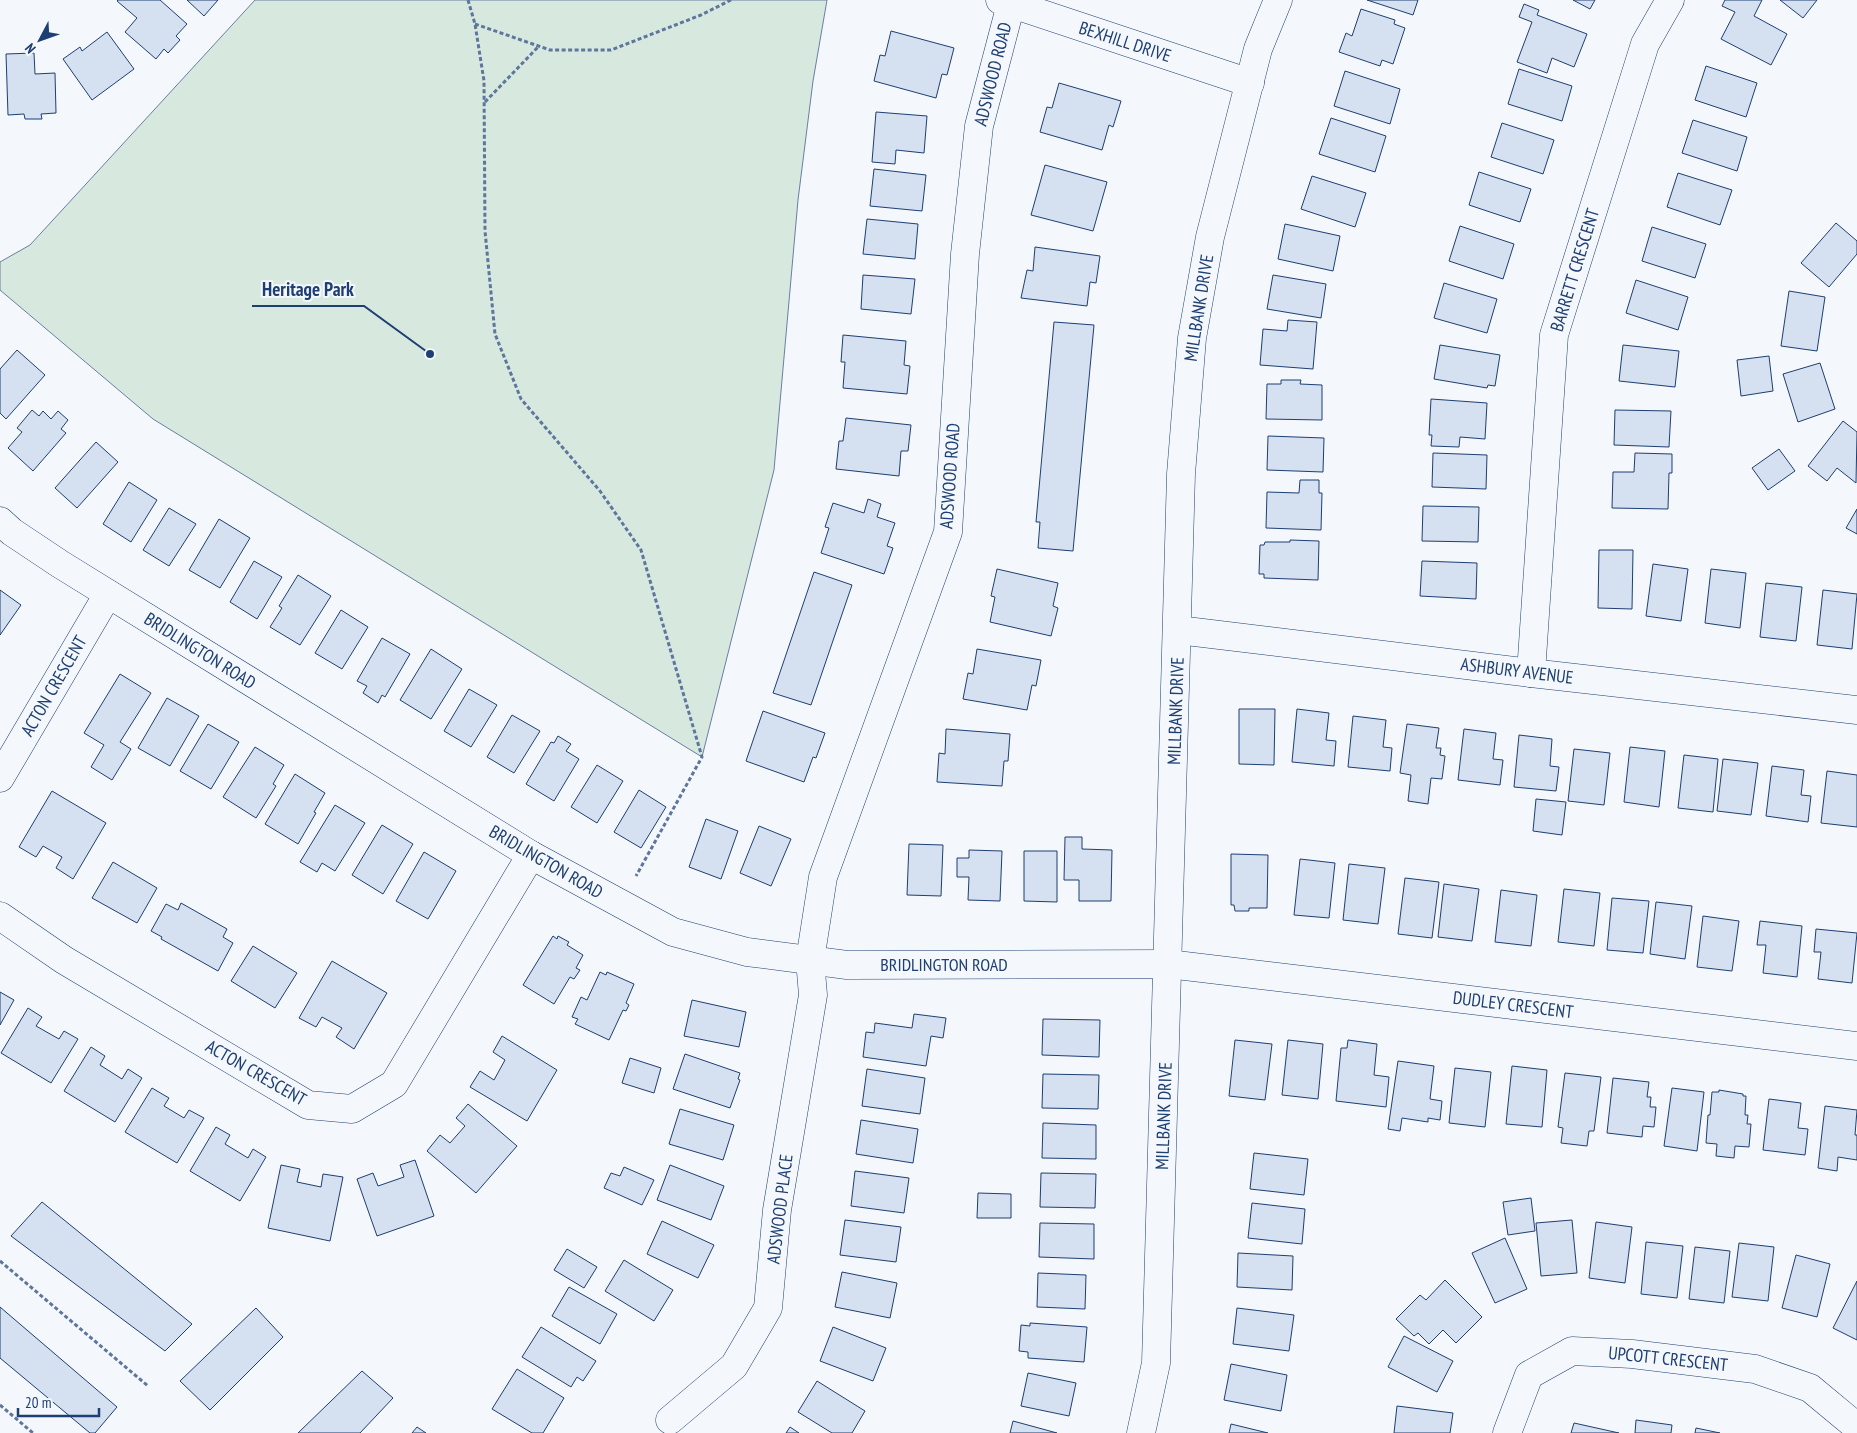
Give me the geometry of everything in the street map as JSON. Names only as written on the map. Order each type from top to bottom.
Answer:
[{"type":"street","name":"MILLBANK DRIVE","points":[[1141,1433],[1156,1363],[1181,474],[1192,338],[1210,237],[1258,49],[1278,0]]},
{"type":"street","name":"BARRETT CRESCENT","points":[[1531,674],[1554,335],[1645,44],[1670,0]]},
{"type":"street","name":"BEXHILL DRIVE","points":[[1005,2],[1250,83]]},
{"type":"street","name":"ADSWOOD ROAD","points":[[810,960],[823,877],[948,532],[965,254],[979,126],[1005,2]]},
{"type":"street","name":"BRIDLINGTON ROAD","points":[[0,521],[20,537],[108,594],[531,855],[673,932],[747,952],[847,965],[1168,964]]},
{"type":"street","name":"ACTON CRESCENT","points":[[0,778],[108,594]]},
{"type":"street","name":"ASHBURY AVENUE","points":[[1178,630],[1531,674],[1857,710]]},
{"type":"street","name":"ACTON CRESCENT","points":[[0,916],[64,960],[308,1104],[352,1109],[394,1084],[531,855]]},
{"type":"street","name":"ADSWOOD PLACE","points":[[670,1420],[734,1366],[768,1308],[778,1210],[814,995],[810,960]]},
{"type":"street","name":"DUDLEY CRESCENT","points":[[1168,964],[1857,1046]]},
{"type":"street","name":"UPCOTT CRESCENT","points":[[1507,1433],[1529,1375],[1572,1351],[1632,1354],[1755,1368],[1810,1388],[1857,1427]]},
{"type":"path","points":[[468,0],[475,24],[484,80],[485,231],[495,334],[521,399],[600,491],[641,550],[702,757],[636,876]]},
{"type":"path","points":[[475,24],[550,50],[611,50],[701,15],[731,0]]},
{"type":"path","points":[[484,103],[539,46]]},
{"type":"path","points":[[0,1261],[148,1386]]},
{"type":"path","points":[[0,1405],[32,1433]]},
{"type":"shaded area","points":[[255,0],[827,0],[813,81],[798,200],[774,470],[702,757],[153,419],[0,290],[0,262],[30,245]]},
{"type":"building","points":[[118,0],[160,0],[187,24],[176,36],[180,40],[168,53],[164,49],[156,59],[125,32],[137,18]]},
{"type":"building","points":[[187,0],[218,0],[204,16]]},
{"type":"building","points":[[1367,0],[1418,0],[1413,15]]},
{"type":"building","points":[[1573,0],[1595,0],[1590,9]]},
{"type":"building","points":[[1725,0],[1762,0],[1754,16],[1787,34],[1771,65],[1721,39],[1735,12],[1722,6]]},
{"type":"building","points":[[1780,0],[1817,0],[1803,18]]},
{"type":"building","points":[[1524,4],[1539,10],[1537,15],[1587,34],[1574,67],[1552,58],[1547,73],[1517,62],[1532,22],[1519,17]]},
{"type":"building","points":[[1361,9],[1395,20],[1394,24],[1405,28],[1393,64],[1382,60],[1380,66],[1339,52],[1346,33],[1352,36]]},
{"type":"building","points":[[891,31],[954,48],[947,75],[942,74],[936,98],[874,81],[880,55],[885,56]]},
{"type":"building","points":[[107,32],[134,69],[92,100],[63,59],[80,47],[82,51]]},
{"type":"building","points":[[34,53],[35,74],[55,73],[56,113],[41,114],[42,119],[25,119],[24,114],[8,115],[6,54]]},
{"type":"building","points":[[1706,66],[1757,83],[1746,117],[1695,100]]},
{"type":"building","points":[[1519,69],[1572,86],[1562,121],[1508,104]]},
{"type":"building","points":[[1345,71],[1400,89],[1390,124],[1334,106]]},
{"type":"building","points":[[1059,83],[1121,101],[1113,127],[1109,125],[1102,150],[1040,132],[1047,107],[1052,108]]},
{"type":"building","points":[[876,112],[927,116],[924,153],[896,150],[895,164],[872,162]]},
{"type":"building","points":[[1331,118],[1386,136],[1375,172],[1319,154]]},
{"type":"building","points":[[1693,120],[1747,137],[1737,171],[1682,153]]},
{"type":"building","points":[[1502,123],[1554,140],[1543,174],[1491,157]]},
{"type":"building","points":[[1045,165],[1107,182],[1093,231],[1031,215]]},
{"type":"building","points":[[874,169],[926,175],[922,211],[870,206]]},
{"type":"building","points":[[1479,172],[1531,189],[1520,222],[1469,205]]},
{"type":"building","points":[[1678,173],[1732,190],[1720,225],[1667,207]]},
{"type":"building","points":[[1312,176],[1366,193],[1355,227],[1301,209]]},
{"type":"building","points":[[867,219],[918,224],[915,259],[863,254]]},
{"type":"building","points":[[1836,223],[1857,241],[1857,254],[1829,287],[1801,263]]},
{"type":"building","points":[[1285,224],[1340,236],[1333,271],[1278,259]]},
{"type":"building","points":[[1460,226],[1514,244],[1503,279],[1449,261]]},
{"type":"building","points":[[1652,227],[1706,244],[1695,278],[1642,261]]},
{"type":"building","points":[[1035,247],[1100,256],[1096,283],[1090,282],[1087,306],[1021,298],[1027,270],[1033,271]]},
{"type":"building","points":[[863,275],[915,279],[911,314],[861,309]]},
{"type":"building","points":[[1273,275],[1326,284],[1321,318],[1267,309]]},
{"type":"building","points":[[1636,280],[1688,297],[1678,330],[1626,313]]},
{"type":"building","points":[[1444,283],[1497,299],[1487,333],[1434,318]]},
{"type":"building","points":[[1789,291],[1825,297],[1817,351],[1781,346]]},
{"type":"building","points":[[1288,320],[1317,322],[1313,369],[1260,365],[1263,329],[1287,331]]},
{"type":"building","points":[[1054,322],[1094,325],[1073,551],[1038,548],[1040,522],[1036,522]]},
{"type":"building","points":[[843,335],[906,341],[904,365],[910,366],[907,394],[843,388],[845,362],[841,362]]},
{"type":"building","points":[[1440,345],[1500,355],[1495,386],[1488,385],[1487,388],[1434,379]]},
{"type":"building","points":[[1623,345],[1679,351],[1675,387],[1619,381]]},
{"type":"building","points":[[17,350],[45,375],[6,419],[0,413],[0,369]]},
{"type":"building","points":[[1769,356],[1773,391],[1741,396],[1737,360]]},
{"type":"building","points":[[1820,363],[1835,409],[1798,422],[1783,374]]},
{"type":"building","points":[[1281,380],[1301,380],[1300,384],[1322,385],[1322,420],[1266,419],[1267,384],[1281,384]]},
{"type":"building","points":[[1431,399],[1487,403],[1485,439],[1460,437],[1459,447],[1431,446],[1432,435],[1429,435]]},
{"type":"building","points":[[32,410],[39,416],[43,411],[51,419],[58,411],[68,420],[61,429],[66,433],[33,471],[8,448],[22,432],[17,428]]},
{"type":"building","points":[[1615,410],[1671,411],[1669,447],[1614,445]]},
{"type":"building","points":[[846,418],[911,425],[908,451],[901,451],[899,476],[836,469],[839,441],[843,441]]},
{"type":"building","points":[[1843,421],[1857,432],[1856,483],[1837,468],[1827,481],[1808,466]]},
{"type":"building","points":[[1268,436],[1324,438],[1323,472],[1267,470]]},
{"type":"building","points":[[96,442],[118,462],[77,508],[55,488]]},
{"type":"building","points":[[1779,449],[1795,471],[1768,490],[1752,468]]},
{"type":"building","points":[[1433,453],[1487,455],[1486,489],[1432,487]]},
{"type":"building","points":[[1635,453],[1672,454],[1672,473],[1669,473],[1668,509],[1612,508],[1613,472],[1634,472]]},
{"type":"building","points":[[1300,480],[1319,480],[1319,493],[1322,493],[1321,530],[1266,528],[1267,492],[1299,493]]},
{"type":"building","points":[[129,482],[157,500],[131,542],[103,524]]},
{"type":"building","points":[[868,499],[881,504],[877,517],[895,523],[887,546],[893,548],[884,574],[821,553],[829,528],[825,527],[833,503],[864,513]]},
{"type":"building","points":[[1423,506],[1479,507],[1478,542],[1422,541]]},
{"type":"building","points":[[169,508],[196,524],[169,566],[143,550]]},
{"type":"building","points":[[1857,509],[1857,534],[1846,528]]},
{"type":"building","points":[[219,519],[250,538],[220,588],[189,570]]},
{"type":"building","points":[[1290,540],[1319,541],[1318,580],[1264,578],[1264,574],[1259,574],[1260,545],[1264,545],[1265,542],[1290,542]]},
{"type":"building","points":[[1599,550],[1633,550],[1632,609],[1598,608]]},
{"type":"building","points":[[254,561],[282,577],[257,619],[230,602]]},
{"type":"building","points":[[1422,561],[1477,563],[1476,599],[1420,596]]},
{"type":"building","points":[[1653,564],[1688,569],[1681,621],[1646,616]]},
{"type":"building","points":[[997,569],[1058,583],[1053,606],[1058,608],[1051,636],[990,622],[995,597],[991,596]]},
{"type":"building","points":[[1711,569],[1746,573],[1740,628],[1705,623]]},
{"type":"building","points":[[814,572],[852,585],[811,705],[773,693]]},
{"type":"building","points":[[298,575],[331,596],[300,645],[270,627],[282,608],[279,606]]},
{"type":"building","points":[[1766,583],[1802,587],[1796,641],[1760,637]]},
{"type":"building","points":[[0,590],[21,605],[0,635]]},
{"type":"building","points":[[1823,590],[1857,594],[1852,649],[1817,645]]},
{"type":"building","points":[[341,610],[368,627],[342,669],[315,653]]},
{"type":"building","points":[[382,638],[410,654],[385,697],[382,695],[378,703],[363,693],[367,686],[357,681]]},
{"type":"building","points":[[431,649],[462,669],[431,719],[400,700]]},
{"type":"building","points":[[977,649],[1041,660],[1036,686],[1032,685],[1027,710],[963,699],[968,673],[973,674]]},
{"type":"building","points":[[120,674],[151,693],[120,742],[131,749],[112,780],[91,767],[104,745],[84,733]]},
{"type":"building","points":[[469,689],[497,705],[471,747],[444,731]]},
{"type":"building","points":[[167,698],[199,716],[170,766],[138,748]]},
{"type":"building","points":[[1239,709],[1275,709],[1274,765],[1239,764]]},
{"type":"building","points":[[1297,709],[1329,713],[1326,740],[1336,741],[1334,766],[1292,762]]},
{"type":"building","points":[[763,711],[825,733],[816,758],[813,757],[804,782],[746,761]]},
{"type":"building","points":[[512,715],[540,731],[514,773],[487,757]]},
{"type":"building","points":[[1353,716],[1386,720],[1383,747],[1392,748],[1390,771],[1348,767]]},
{"type":"building","points":[[208,724],[239,742],[211,789],[180,771]]},
{"type":"building","points":[[1407,724],[1439,728],[1436,748],[1441,748],[1440,755],[1445,756],[1442,779],[1431,778],[1428,804],[1408,801],[1411,775],[1400,773]]},
{"type":"building","points":[[946,729],[1010,734],[1008,761],[1004,761],[1002,786],[937,782],[939,753],[945,754]]},
{"type":"building","points":[[1464,729],[1496,733],[1493,759],[1503,760],[1500,785],[1458,780]]},
{"type":"building","points":[[1519,735],[1552,739],[1550,766],[1559,767],[1556,791],[1514,787]]},
{"type":"building","points":[[558,736],[571,744],[566,751],[579,759],[554,801],[526,784],[551,742],[554,743]]},
{"type":"building","points":[[255,747],[284,765],[273,784],[276,786],[256,818],[223,797]]},
{"type":"building","points":[[1630,747],[1665,751],[1659,807],[1624,802]]},
{"type":"building","points":[[1574,749],[1610,753],[1604,805],[1568,801]]},
{"type":"building","points":[[1684,755],[1718,759],[1713,812],[1678,808]]},
{"type":"building","points":[[1723,759],[1758,763],[1751,815],[1717,811]]},
{"type":"building","points":[[597,765],[623,781],[597,823],[571,807]]},
{"type":"building","points":[[1772,766],[1804,770],[1801,795],[1811,796],[1808,822],[1766,816]]},
{"type":"building","points":[[1827,771],[1857,775],[1857,827],[1821,823]]},
{"type":"building","points":[[295,774],[325,793],[298,844],[265,824]]},
{"type":"building","points":[[639,790],[666,807],[641,848],[614,832]]},
{"type":"building","points":[[52,791],[106,823],[73,879],[56,868],[62,857],[43,846],[36,857],[19,847]]},
{"type":"building","points":[[1536,799],[1566,802],[1562,835],[1533,831]]},
{"type":"building","points":[[335,805],[365,823],[335,871],[322,863],[317,872],[300,862]]},
{"type":"building","points":[[706,819],[738,831],[721,879],[689,867]]},
{"type":"building","points":[[382,825],[413,844],[383,894],[352,875]]},
{"type":"building","points":[[759,826],[791,839],[771,886],[740,873]]},
{"type":"building","points":[[1065,837],[1082,837],[1082,849],[1112,850],[1111,901],[1079,901],[1079,880],[1064,880]]},
{"type":"building","points":[[909,844],[943,845],[941,896],[907,895]]},
{"type":"building","points":[[969,850],[1002,851],[1000,901],[968,900],[969,877],[957,877],[957,858],[969,858]]},
{"type":"building","points":[[1024,851],[1057,851],[1057,902],[1024,901]]},
{"type":"building","points":[[424,852],[456,871],[428,919],[396,901]]},
{"type":"building","points":[[1231,854],[1268,855],[1267,908],[1249,908],[1249,911],[1235,911],[1234,905],[1231,905]]},
{"type":"building","points":[[1300,859],[1335,863],[1329,918],[1294,915]]},
{"type":"building","points":[[113,862],[157,888],[137,923],[92,898]]},
{"type":"building","points":[[1349,864],[1385,868],[1378,924],[1343,920]]},
{"type":"building","points":[[1405,878],[1439,882],[1432,938],[1398,934]]},
{"type":"building","points":[[1444,884],[1479,889],[1472,941],[1438,937]]},
{"type":"building","points":[[1564,889],[1600,893],[1594,946],[1558,942]]},
{"type":"building","points":[[1501,890],[1537,895],[1531,946],[1495,942]]},
{"type":"building","points":[[1612,898],[1649,901],[1643,953],[1607,950]]},
{"type":"building","points":[[1656,902],[1692,906],[1685,959],[1650,954]]},
{"type":"building","points":[[181,903],[227,929],[223,937],[233,943],[218,971],[161,939],[162,937],[151,931],[166,904],[178,910]]},
{"type":"building","points":[[1703,916],[1739,921],[1732,971],[1697,967]]},
{"type":"building","points":[[1760,921],[1802,926],[1797,977],[1763,973],[1766,945],[1757,945]]},
{"type":"building","points":[[1816,929],[1857,933],[1852,983],[1818,979],[1821,952],[1814,952]]},
{"type":"building","points":[[553,936],[557,939],[558,936],[569,942],[567,945],[583,955],[576,968],[580,970],[574,979],[570,977],[554,1004],[523,985]]},
{"type":"building","points":[[253,946],[297,973],[275,1008],[231,981]]},
{"type":"building","points":[[332,961],[387,993],[354,1049],[336,1037],[342,1028],[322,1017],[316,1027],[299,1018]]},
{"type":"building","points":[[600,972],[606,975],[607,972],[634,984],[626,1003],[629,1005],[626,1011],[623,1010],[609,1040],[575,1024],[578,1019],[572,1017],[581,997],[587,1000]]},
{"type":"building","points":[[0,992],[14,1000],[0,1025]]},
{"type":"building","points":[[692,1000],[746,1012],[739,1047],[684,1036]]},
{"type":"building","points":[[28,1008],[42,1017],[36,1026],[59,1039],[64,1031],[78,1039],[51,1083],[1,1053]]},
{"type":"building","points":[[914,1014],[946,1018],[943,1038],[931,1036],[926,1066],[863,1057],[866,1032],[874,1033],[875,1023],[912,1028]]},
{"type":"building","points":[[1043,1019],[1100,1020],[1099,1057],[1042,1055]]},
{"type":"building","points":[[502,1036],[557,1070],[527,1121],[470,1087],[480,1071],[494,1080],[505,1060],[493,1052]]},
{"type":"building","points":[[1235,1040],[1272,1044],[1265,1100],[1229,1096]]},
{"type":"building","points":[[1288,1040],[1323,1044],[1318,1099],[1282,1095]]},
{"type":"building","points":[[1348,1040],[1377,1044],[1374,1075],[1389,1077],[1386,1107],[1336,1101],[1341,1048],[1347,1048]]},
{"type":"building","points":[[91,1047],[105,1056],[100,1065],[122,1079],[128,1069],[142,1078],[115,1122],[64,1091]]},
{"type":"building","points":[[685,1054],[740,1073],[738,1079],[740,1080],[730,1108],[673,1089]]},
{"type":"building","points":[[630,1058],[661,1068],[654,1093],[622,1083]]},
{"type":"building","points":[[1398,1061],[1434,1066],[1430,1099],[1442,1101],[1440,1120],[1428,1118],[1428,1122],[1402,1118],[1400,1131],[1388,1129]]},
{"type":"building","points":[[1512,1066],[1547,1070],[1542,1127],[1506,1124]]},
{"type":"building","points":[[1455,1068],[1491,1072],[1485,1127],[1449,1123]]},
{"type":"building","points":[[867,1069],[925,1078],[920,1114],[862,1106]]},
{"type":"building","points":[[1565,1073],[1601,1077],[1594,1131],[1589,1131],[1587,1146],[1561,1143],[1563,1128],[1558,1127]]},
{"type":"building","points":[[1043,1074],[1099,1075],[1098,1109],[1042,1108]]},
{"type":"building","points":[[1613,1078],[1649,1082],[1647,1097],[1651,1097],[1650,1107],[1656,1107],[1654,1127],[1643,1126],[1642,1137],[1607,1133]]},
{"type":"building","points":[[152,1088],[169,1098],[164,1106],[184,1118],[189,1110],[204,1118],[177,1163],[125,1132]]},
{"type":"building","points":[[1672,1088],[1704,1092],[1697,1151],[1664,1146]]},
{"type":"building","points":[[1719,1090],[1746,1096],[1745,1115],[1748,1115],[1747,1124],[1751,1124],[1749,1147],[1735,1146],[1734,1158],[1716,1156],[1717,1144],[1706,1143],[1712,1092],[1719,1092]]},
{"type":"building","points":[[1769,1099],[1801,1103],[1798,1128],[1808,1129],[1805,1155],[1763,1150]]},
{"type":"building","points":[[468,1104],[517,1146],[476,1193],[427,1151],[440,1135],[450,1143],[465,1126],[456,1118]]},
{"type":"building","points":[[1825,1106],[1857,1110],[1855,1135],[1857,1135],[1857,1160],[1838,1157],[1837,1171],[1818,1168]]},
{"type":"building","points":[[680,1109],[734,1125],[723,1160],[669,1144]]},
{"type":"building","points":[[861,1120],[918,1129],[913,1163],[856,1154]]},
{"type":"building","points":[[1043,1123],[1096,1125],[1096,1159],[1042,1158]]},
{"type":"building","points":[[216,1127],[230,1135],[225,1144],[248,1158],[253,1149],[266,1157],[240,1201],[190,1171]]},
{"type":"building","points":[[1254,1153],[1308,1159],[1304,1195],[1250,1189]]},
{"type":"building","points":[[415,1160],[434,1216],[377,1236],[357,1179],[373,1173],[378,1186],[404,1177],[400,1165]]},
{"type":"building","points":[[281,1165],[300,1169],[297,1182],[321,1187],[323,1174],[343,1177],[330,1241],[268,1228]]},
{"type":"building","points":[[670,1165],[724,1186],[711,1220],[657,1200]]},
{"type":"building","points":[[624,1167],[654,1180],[642,1205],[604,1188],[611,1173],[620,1176]]},
{"type":"building","points":[[855,1171],[909,1178],[904,1213],[851,1206]]},
{"type":"building","points":[[1041,1173],[1096,1174],[1095,1208],[1040,1207]]},
{"type":"building","points":[[978,1193],[1011,1194],[1011,1218],[977,1218]]},
{"type":"building","points":[[1531,1198],[1535,1231],[1508,1235],[1503,1202]]},
{"type":"building","points":[[42,1202],[192,1324],[165,1351],[11,1236]]},
{"type":"building","points":[[1252,1203],[1305,1209],[1302,1244],[1248,1238]]},
{"type":"building","points":[[845,1220],[901,1227],[896,1262],[840,1255]]},
{"type":"building","points":[[1572,1220],[1577,1273],[1541,1276],[1536,1223]]},
{"type":"building","points":[[662,1221],[714,1245],[698,1278],[647,1254]]},
{"type":"building","points":[[1596,1222],[1632,1227],[1625,1283],[1589,1278]]},
{"type":"building","points":[[1040,1223],[1094,1224],[1094,1259],[1039,1257]]},
{"type":"building","points":[[1505,1238],[1527,1289],[1495,1303],[1472,1253]]},
{"type":"building","points":[[1646,1242],[1683,1246],[1677,1298],[1641,1294]]},
{"type":"building","points":[[1739,1243],[1774,1247],[1768,1301],[1732,1297]]},
{"type":"building","points":[[1695,1247],[1730,1251],[1724,1303],[1689,1299]]},
{"type":"building","points":[[567,1249],[597,1267],[584,1288],[554,1270]]},
{"type":"building","points":[[1238,1253],[1293,1256],[1292,1290],[1237,1287]]},
{"type":"building","points":[[1796,1255],[1830,1264],[1817,1317],[1782,1308]]},
{"type":"building","points":[[624,1260],[673,1290],[654,1321],[605,1291]]},
{"type":"building","points":[[842,1272],[897,1283],[890,1318],[835,1307]]},
{"type":"building","points":[[1038,1273],[1086,1275],[1085,1309],[1037,1307]]},
{"type":"building","points":[[1445,1280],[1482,1317],[1456,1343],[1443,1330],[1429,1344],[1418,1333],[1414,1336],[1396,1319],[1420,1295],[1426,1300]]},
{"type":"building","points":[[1857,1281],[1857,1340],[1833,1328]]},
{"type":"building","points":[[569,1287],[617,1314],[600,1344],[552,1316]]},
{"type":"building","points":[[0,1307],[117,1407],[95,1433],[90,1433],[0,1358]]},
{"type":"building","points":[[256,1308],[283,1337],[210,1410],[180,1381]]},
{"type":"building","points":[[1237,1308],[1294,1315],[1289,1351],[1233,1344]]},
{"type":"building","points":[[1030,1323],[1087,1327],[1084,1362],[1028,1358],[1028,1352],[1019,1351],[1021,1325],[1030,1326]]},
{"type":"building","points":[[541,1327],[596,1361],[583,1381],[577,1377],[571,1387],[522,1357]]},
{"type":"building","points":[[833,1327],[886,1348],[873,1381],[820,1361]]},
{"type":"building","points":[[1404,1336],[1453,1361],[1437,1392],[1388,1367]]},
{"type":"building","points":[[1231,1364],[1287,1375],[1281,1411],[1224,1400]]},
{"type":"building","points":[[517,1369],[564,1398],[543,1433],[532,1433],[492,1409]]},
{"type":"building","points":[[362,1371],[393,1398],[360,1433],[298,1433]]},
{"type":"building","points":[[1028,1373],[1076,1383],[1069,1416],[1021,1406]]},
{"type":"building","points":[[817,1381],[865,1411],[852,1433],[832,1433],[798,1412]]},
{"type":"building","points":[[1397,1406],[1453,1413],[1450,1433],[1394,1433]]},
{"type":"building","points":[[1636,1420],[1672,1425],[1671,1433],[1635,1433]]},
{"type":"building","points":[[1013,1421],[1057,1433],[1010,1433]]},
{"type":"building","points":[[1574,1423],[1619,1433],[1571,1433]]},
{"type":"building","points":[[1231,1424],[1268,1433],[1229,1433]]},
{"type":"building","points":[[417,1427],[426,1433],[412,1433]]},
{"type":"building","points":[[790,1427],[799,1433],[786,1433]]},
{"type":"building","points":[[1696,1428],[1720,1433],[1695,1433]]},
{"type":"place","name":"Heritage Park","points":[[430,354]]}]
